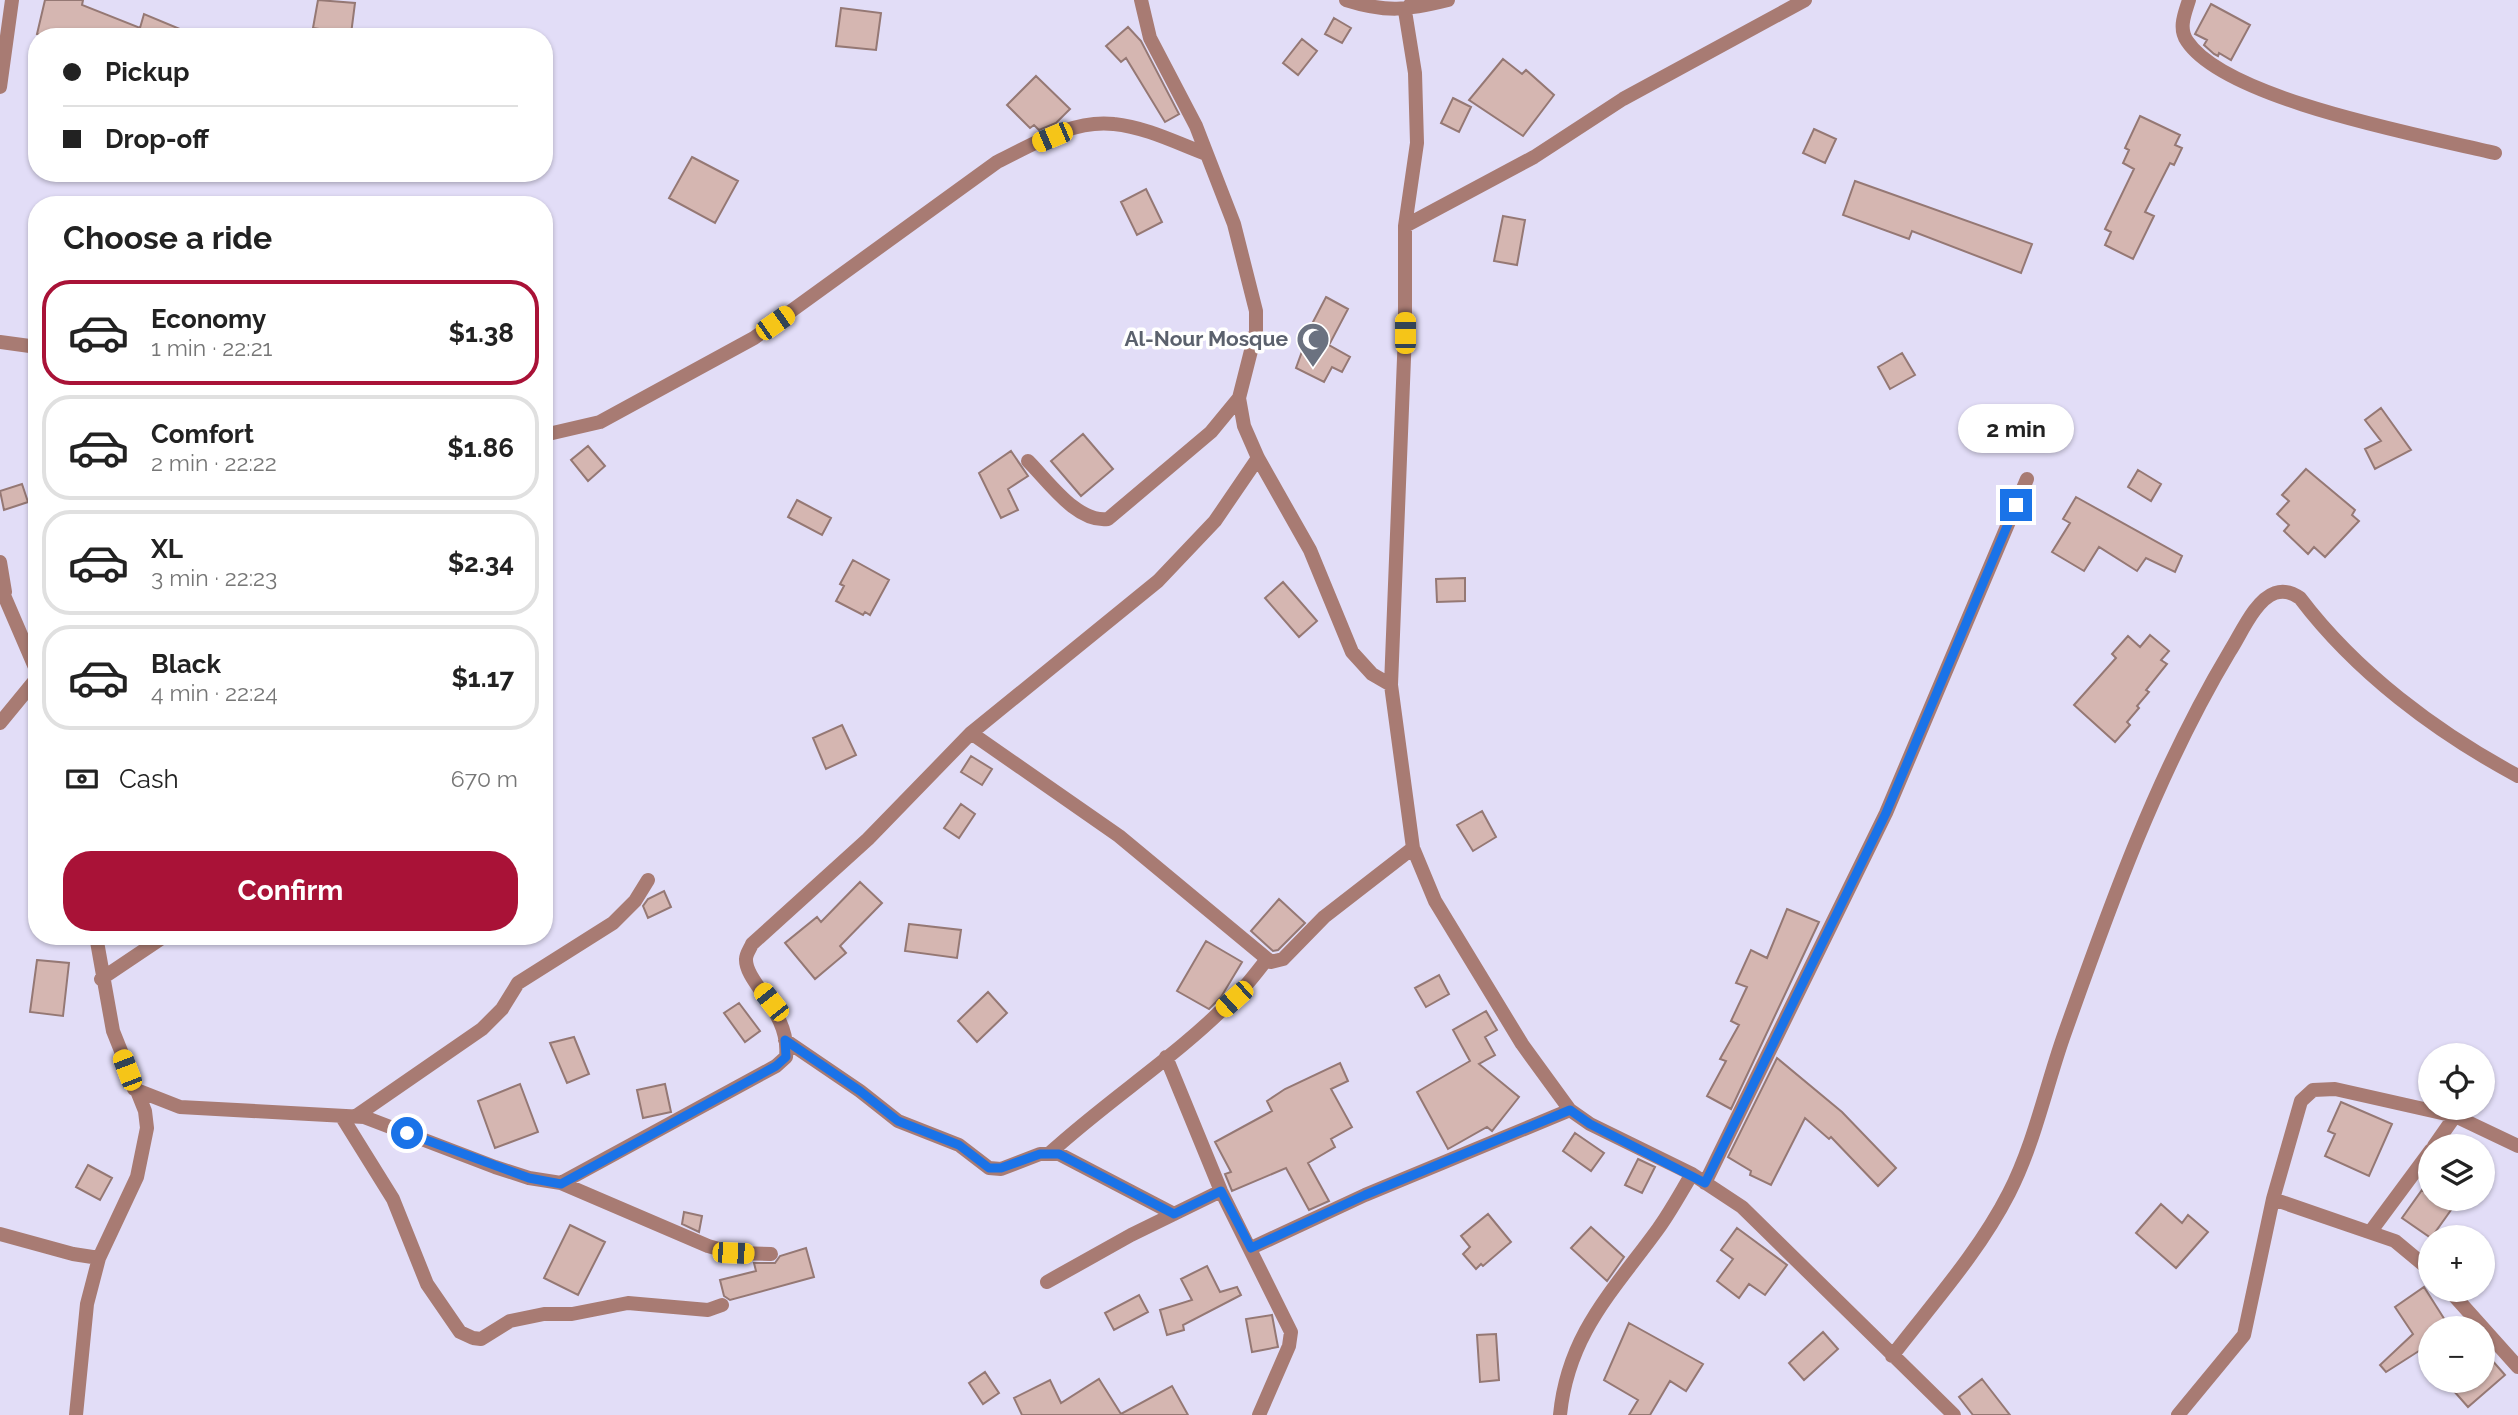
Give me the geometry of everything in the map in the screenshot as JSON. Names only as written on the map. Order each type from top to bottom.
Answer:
[{"type":"street","points":[[0,87],[12,0]]},
{"type":"street","points":[[1141,0],[1150,38],[1196,126],[1234,224],[1256,312],[1256,331],[1239,398],[1244,426],[1258,458],[1310,550],[1352,652],[1372,674],[1391,685]]},
{"type":"street","points":[[1346,0],[1377,9],[1448,0]]},
{"type":"street","points":[[1405,226],[1534,158],[1623,99],[1805,0]]},
{"type":"street","points":[[2189,0],[2182,26],[2186,40],[2203,58],[2229,74],[2267,92],[2315,108],[2495,153]]},
{"type":"street","points":[[1409,5],[1417,143],[1405,226],[1402,442],[1393,587],[1391,685],[1413,848],[1435,901],[1522,1044],[1570,1110],[1590,1124],[1692,1174],[1742,1207],[1954,1415]]},
{"type":"street","points":[[553,433],[600,422],[754,338],[998,162],[1029,146],[1074,127],[1115,124],[1206,154]]},
{"type":"street","points":[[0,341],[28,346]]},
{"type":"street","points":[[1028,461],[1081,513],[1096,520],[1108,519],[1211,432],[1239,398]]},
{"type":"street","points":[[561,1184],[776,1066],[786,1057],[785,1040],[771,1002],[747,969],[746,955],[752,944],[868,839],[971,733],[1158,581],[1215,522],[1258,458]]},
{"type":"street","points":[[1705,1183],[1886,813],[2027,479]]},
{"type":"street","points":[[0,562],[2,589],[28,651]]},
{"type":"street","points":[[1892,1356],[1973,1251],[2008,1195],[2028,1151],[2057,1055],[2111,902],[2158,785],[2214,678],[2262,603],[2275,593],[2291,592],[2300,597],[2345,650],[2406,702],[2455,739],[2518,776]]},
{"type":"street","points":[[0,723],[28,689]]},
{"type":"street","points":[[971,733],[1119,836],[1267,959],[1275,962],[1283,959],[1324,917],[1413,848]]},
{"type":"street","points":[[349,1116],[482,1030],[502,1009],[518,983],[613,923],[635,901],[648,880]]},
{"type":"street","points":[[76,1415],[87,1304],[99,1258],[137,1177],[145,1151],[145,1111],[113,1031],[101,979],[97,945]]},
{"type":"street","points":[[101,979],[152,945]]},
{"type":"street","points":[[785,1040],[860,1091],[898,1121],[959,1145],[989,1168],[1001,1168],[1051,1152],[1098,1109],[1234,999],[1267,959]]},
{"type":"street","points":[[1166,1056],[1221,1191],[1291,1332],[1289,1346],[1259,1415]]},
{"type":"street","points":[[134,1089],[180,1107],[349,1116],[529,1178],[561,1184],[708,1246],[733,1253],[771,1254]]},
{"type":"street","points":[[2178,1415],[2244,1335],[2273,1199],[2301,1101],[2313,1090],[2335,1089],[2418,1108]]},
{"type":"street","points":[[1251,1248],[1365,1195],[1570,1110]]},
{"type":"street","points":[[349,1116],[393,1199],[427,1284],[460,1332],[481,1339],[510,1321],[628,1303],[708,1310],[722,1305]]},
{"type":"street","points":[[2463,1120],[2518,1146]]},
{"type":"street","points":[[1051,1152],[1174,1214]]},
{"type":"street","points":[[2371,1231],[2418,1167]]},
{"type":"street","points":[[1560,1415],[1568,1374],[1584,1329],[1659,1227],[1692,1174]]},
{"type":"street","points":[[1047,1282],[1221,1191]]},
{"type":"street","points":[[2273,1199],[2318,1217],[2371,1231],[2395,1241],[2418,1260]]},
{"type":"street","points":[[0,1234],[73,1254],[99,1258]]},
{"type":"street","points":[[2460,1302],[2518,1367]]},
{"type":"building","points":[[45,0],[83,0],[82,5],[140,28],[38,28]]},
{"type":"building","points":[[318,0],[355,3],[352,28],[313,28]]},
{"type":"building","points":[[2211,4],[2250,25],[2231,60],[2219,53],[2218,56],[2214,54],[2204,45],[2207,40],[2195,34]]},
{"type":"building","points":[[841,8],[881,13],[876,50],[836,46]]},
{"type":"building","points":[[144,14],[177,28],[140,28]]},
{"type":"building","points":[[1334,18],[1351,28],[1342,43],[1325,34]]},
{"type":"building","points":[[1128,27],[1141,41],[1179,114],[1165,122],[1126,58],[1121,62],[1106,46]]},
{"type":"building","points":[[1302,39],[1317,51],[1298,75],[1283,63]]},
{"type":"building","points":[[1503,59],[1522,74],[1526,70],[1554,95],[1523,136],[1469,100]]},
{"type":"building","points":[[1036,76],[1070,109],[1056,123],[1039,130],[1034,125],[1030,128],[1007,105]]},
{"type":"building","points":[[1453,98],[1471,107],[1459,132],[1441,123]]},
{"type":"building","points":[[2140,116],[2180,135],[2175,145],[2182,148],[2174,165],[2170,163],[2145,212],[2154,216],[2133,259],[2105,245],[2111,232],[2105,229],[2134,169],[2123,163],[2129,150],[2125,148]]},
{"type":"building","points":[[1814,129],[1836,139],[1825,163],[1803,153]]},
{"type":"building","points":[[692,157],[738,181],[715,223],[669,198]]},
{"type":"building","points":[[1855,181],[2032,244],[2021,273],[1912,231],[1909,239],[1843,215]]},
{"type":"building","points":[[1146,189],[1162,222],[1137,235],[1121,202]]},
{"type":"building","points":[[1503,216],[1525,220],[1517,265],[1494,261]]},
{"type":"building","points":[[1326,297],[1348,309],[1329,345],[1350,357],[1342,372],[1332,367],[1324,382],[1296,368],[1312,324]]},
{"type":"building","points":[[1902,353],[1915,375],[1890,389],[1878,367]]},
{"type":"building","points":[[2381,408],[2411,450],[2375,469],[2365,449],[2381,441],[2365,420]]},
{"type":"building","points":[[1083,434],[1113,469],[1081,496],[1051,461]]},
{"type":"building","points":[[588,446],[605,466],[588,481],[571,460]]},
{"type":"building","points":[[1011,451],[1028,476],[1008,489],[1018,510],[1001,518],[979,473]]},
{"type":"building","points":[[2306,469],[2355,510],[2352,515],[2359,521],[2325,557],[2314,547],[2308,554],[2284,531],[2289,525],[2277,514],[2289,501],[2282,495]]},
{"type":"building","points":[[2138,470],[2161,484],[2151,501],[2128,487]]},
{"type":"building","points":[[22,484],[28,502],[4,510],[0,491]]},
{"type":"building","points":[[2076,497],[2182,556],[2175,572],[2146,558],[2137,571],[2099,547],[2084,571],[2052,552],[2070,523],[2063,519]]},
{"type":"building","points":[[797,500],[831,518],[822,535],[788,517]]},
{"type":"building","points":[[853,560],[889,580],[870,615],[865,612],[863,615],[836,601],[844,586],[840,584]]},
{"type":"building","points":[[1465,578],[1465,601],[1437,602],[1436,579]]},
{"type":"building","points":[[1283,582],[1317,621],[1299,637],[1265,598]]},
{"type":"building","points":[[2150,635],[2169,651],[2161,660],[2167,664],[2146,690],[2149,692],[2127,722],[2130,725],[2115,742],[2074,705],[2116,658],[2112,654],[2128,636],[2140,647]]},
{"type":"building","points":[[842,725],[856,755],[826,769],[813,738]]},
{"type":"building","points":[[971,756],[992,769],[982,785],[961,772]]},
{"type":"building","points":[[961,804],[975,814],[959,838],[944,828]]},
{"type":"building","points":[[1482,811],[1496,837],[1473,851],[1457,825]]},
{"type":"building","points":[[860,882],[882,903],[840,946],[846,953],[815,979],[785,943],[817,917],[821,922]]},
{"type":"building","points":[[664,891],[671,907],[648,918],[643,906],[648,899]]},
{"type":"building","points":[[1279,899],[1305,923],[1278,950],[1273,951],[1251,931]]},
{"type":"building","points":[[1787,909],[1819,922],[1731,1109],[1707,1096],[1726,1061],[1720,1059],[1739,1025],[1731,1021],[1747,987],[1736,983],[1751,950],[1767,958]]},
{"type":"building","points":[[909,924],[961,930],[957,958],[905,951]]},
{"type":"building","points":[[1206,941],[1242,962],[1221,997],[1209,1009],[1177,991]]},
{"type":"building","points":[[37,960],[69,963],[63,1016],[30,1012]]},
{"type":"building","points":[[1439,975],[1449,994],[1426,1007],[1415,988]]},
{"type":"building","points":[[988,992],[1007,1013],[977,1042],[958,1021]]},
{"type":"building","points":[[739,1003],[760,1031],[745,1042],[724,1013]]},
{"type":"building","points":[[1486,1011],[1497,1030],[1485,1037],[1495,1055],[1479,1064],[1519,1097],[1492,1131],[1487,1127],[1448,1149],[1417,1092],[1470,1061],[1453,1030]]},
{"type":"building","points":[[574,1037],[589,1074],[567,1083],[550,1043]]},
{"type":"building","points":[[1777,1058],[1842,1112],[1896,1168],[1878,1186],[1831,1137],[1829,1139],[1805,1118],[1771,1185],[1750,1175],[1751,1171],[1728,1157]]},
{"type":"building","points":[[1340,1063],[1348,1081],[1331,1089],[1352,1127],[1331,1139],[1335,1147],[1308,1163],[1329,1201],[1309,1210],[1286,1168],[1232,1191],[1225,1174],[1231,1172],[1215,1142],[1272,1111],[1267,1101],[1285,1089]]},
{"type":"building","points":[[520,1084],[538,1132],[495,1148],[478,1101]]},
{"type":"building","points":[[665,1084],[671,1112],[643,1118],[637,1090]]},
{"type":"building","points":[[2341,1102],[2392,1124],[2369,1176],[2325,1156],[2335,1134],[2328,1131]]},
{"type":"building","points":[[1575,1133],[1604,1153],[1591,1171],[1563,1151]]},
{"type":"building","points":[[1638,1159],[1655,1167],[1642,1193],[1625,1185]]},
{"type":"building","points":[[88,1165],[112,1178],[100,1200],[76,1187]]},
{"type":"building","points":[[2418,1196],[2418,1211],[2450,1211],[2440,1225],[2418,1225],[2418,1229],[2402,1218]]},
{"type":"building","points":[[2161,1204],[2182,1223],[2188,1215],[2208,1232],[2176,1268],[2136,1233]]},
{"type":"building","points":[[684,1212],[702,1216],[699,1232],[682,1224]]},
{"type":"building","points":[[1488,1214],[1511,1242],[1476,1269],[1463,1254],[1470,1247],[1461,1236]]},
{"type":"building","points":[[570,1225],[605,1242],[578,1295],[544,1278]]},
{"type":"building","points":[[1591,1227],[1624,1257],[1607,1281],[1571,1248]]},
{"type":"building","points":[[1737,1228],[1787,1265],[1765,1295],[1749,1284],[1739,1298],[1717,1281],[1733,1259],[1721,1250]]},
{"type":"building","points":[[806,1248],[814,1277],[730,1300],[724,1296],[720,1280],[756,1271],[754,1263],[775,1263],[780,1256]]},
{"type":"building","points":[[1207,1266],[1220,1292],[1237,1287],[1241,1295],[1183,1325],[1184,1330],[1167,1335],[1160,1310],[1192,1300],[1181,1279]]},
{"type":"building","points":[[2418,1291],[2418,1302],[2434,1302],[2442,1316],[2418,1316],[2418,1352],[2386,1372],[2380,1365],[2413,1334],[2395,1307]]},
{"type":"building","points":[[1139,1295],[1148,1312],[1114,1330],[1105,1313]]},
{"type":"building","points":[[1272,1315],[1278,1347],[1252,1352],[1246,1319]]},
{"type":"building","points":[[1629,1323],[1703,1364],[1686,1391],[1670,1381],[1650,1415],[1629,1415],[1638,1400],[1604,1380]]},
{"type":"building","points":[[1823,1332],[1838,1349],[1804,1380],[1789,1363]]},
{"type":"building","points":[[1496,1334],[1499,1380],[1480,1382],[1477,1335]]},
{"type":"building","points":[[2495,1364],[2505,1375],[2495,1384]]},
{"type":"building","points":[[985,1372],[999,1393],[983,1404],[969,1383]]},
{"type":"building","points":[[1099,1379],[1121,1414],[1172,1386],[1188,1415],[1022,1415],[1014,1398],[1050,1380],[1061,1403]]},
{"type":"building","points":[[1982,1379],[2010,1415],[1973,1415],[1959,1397]]},
{"type":"building","points":[[2456,1393],[2484,1393],[2468,1407]]},
{"type":"place","name":"Al-Nour Mosque","points":[[1313,369]]},
{"type":"route","points":[[407,1133],[495,1167],[529,1178],[561,1184],[776,1066],[786,1057],[785,1040],[860,1091],[898,1121],[912,1129],[959,1145],[989,1168],[1001,1168],[1051,1152],[1174,1214],[1221,1191],[1251,1248],[1365,1195],[1570,1110],[1590,1124],[1705,1183],[1731,1124],[1886,813],[1964,634],[2016,505]]}]
